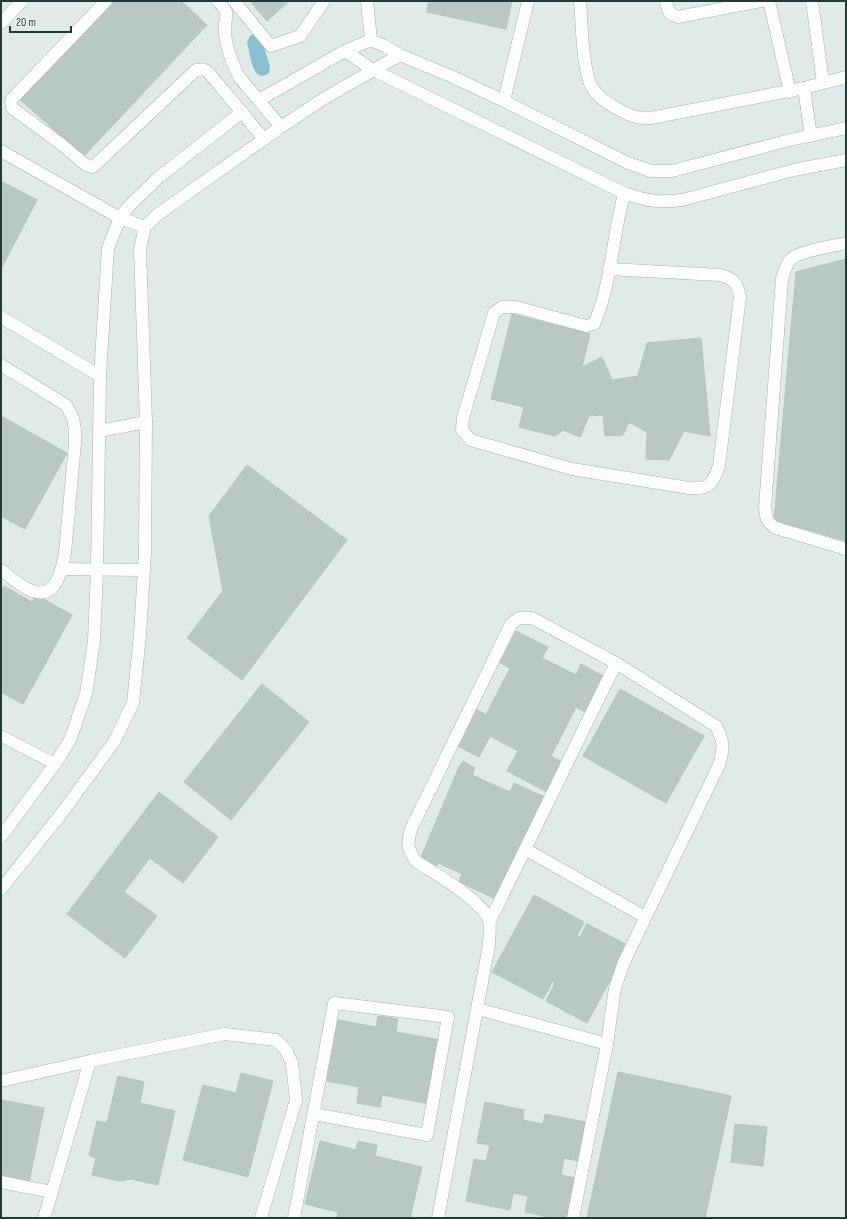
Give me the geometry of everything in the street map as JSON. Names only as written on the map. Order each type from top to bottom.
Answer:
[{"type":"street","points":[[1,23],[22,1]]},
{"type":"street","points":[[106,1],[12,99],[12,108],[61,144],[86,165],[91,167],[94,166],[196,70],[205,70],[264,139]]},
{"type":"street","points":[[218,1],[227,13],[225,35],[235,70],[280,127]]},
{"type":"street","points":[[234,1],[270,46],[300,36],[324,1]]},
{"type":"street","points":[[367,1],[372,40]]},
{"type":"street","points":[[504,100],[528,1]]},
{"type":"street","points":[[580,1],[586,74],[592,88],[603,100],[629,115],[640,119],[790,92],[846,78]]},
{"type":"street","points":[[666,1],[668,11],[672,15],[678,17],[761,1]]},
{"type":"street","points":[[769,1],[790,92]]},
{"type":"street","points":[[812,1],[823,83]]},
{"type":"street","points":[[1,837],[55,764],[70,740],[86,694],[94,641],[97,570],[100,376],[108,248],[120,218],[128,207],[158,178],[259,100],[346,51],[372,40],[400,55],[504,100],[628,163],[651,171],[672,171],[846,128]]},
{"type":"street","points":[[346,51],[373,70],[624,193],[644,200],[664,202],[682,200],[794,170],[846,160]]},
{"type":"street","points":[[1,889],[61,814],[114,742],[133,703],[140,635],[145,552],[146,422],[140,249],[145,227],[157,215],[280,127],[323,99],[400,55]]},
{"type":"street","points":[[804,88],[811,136]]},
{"type":"street","points":[[1,151],[120,218],[145,227]]},
{"type":"street","points":[[609,270],[720,275],[732,278],[738,286],[740,297],[719,466],[713,482],[702,489],[572,469],[471,440],[462,430],[463,418],[494,313],[502,307],[516,307],[586,326],[594,324],[605,292],[609,270],[624,193]]},
{"type":"street","points":[[846,243],[804,252],[792,258],[785,267],[782,279],[765,507],[766,517],[770,524],[776,528],[846,549]]},
{"type":"street","points":[[1,317],[100,376]]},
{"type":"street","points":[[1,365],[66,405],[73,418],[75,430],[75,443],[62,569],[57,582],[49,591],[40,593],[31,591],[1,570]]},
{"type":"street","points":[[100,431],[146,422]]},
{"type":"street","points":[[62,569],[143,570]]},
{"type":"street","points":[[490,921],[483,908],[472,898],[416,861],[410,852],[408,842],[410,829],[511,624],[519,618],[532,618],[616,663],[716,726],[722,736],[723,752],[719,765],[624,962],[615,988],[607,1044],[573,1218]]},
{"type":"street","points":[[438,1218],[478,1009],[489,945],[490,921],[616,663]]},
{"type":"street","points":[[525,849],[645,918]]},
{"type":"street","points":[[294,1218],[334,1003],[448,1018],[427,1135],[314,1114]]},
{"type":"street","points":[[478,1009],[607,1044]]},
{"type":"street","points":[[1,1081],[90,1061],[225,1034],[245,1035],[276,1040],[286,1050],[292,1063],[296,1100],[261,1218]]},
{"type":"street","points":[[44,1218],[90,1061]]},
{"type":"street","points":[[1,1182],[52,1192]]},
{"type":"lane","points":[[1,736],[55,764]]},
{"type":"water","points":[[253,34],[261,37],[270,67],[269,73],[263,76],[259,75],[255,71],[251,60],[247,42]]},
{"type":"building","points":[[106,1],[181,1],[207,25],[84,156],[17,97]]},
{"type":"building","points":[[250,1],[289,1],[267,21]]},
{"type":"building","points":[[429,1],[512,1],[506,29],[427,12]]},
{"type":"building","points":[[1,181],[37,200],[1,269]]},
{"type":"building","points":[[846,259],[846,541],[774,520],[796,272]]},
{"type":"building","points":[[512,314],[590,334],[582,367],[602,357],[612,380],[638,376],[647,343],[701,338],[710,436],[684,431],[669,460],[646,459],[647,432],[629,422],[623,435],[605,436],[603,415],[589,416],[580,437],[563,430],[555,436],[519,427],[524,407],[491,399]]},
{"type":"building","points":[[1,416],[67,453],[25,529],[1,516]]},
{"type":"building","points":[[247,465],[347,540],[242,680],[187,638],[223,591],[209,516]]},
{"type":"building","points":[[4,586],[32,602],[36,595],[72,615],[23,704],[1,692],[1,591]]},
{"type":"building","points":[[516,631],[548,647],[542,658],[576,675],[581,664],[605,677],[587,713],[576,707],[551,756],[562,762],[547,792],[507,771],[518,751],[490,736],[479,757],[454,744],[472,707],[486,715],[510,668],[500,663]]},
{"type":"building","points":[[262,684],[309,722],[231,820],[184,782]]},
{"type":"building","points":[[620,689],[704,736],[666,803],[583,756]]},
{"type":"building","points":[[463,761],[475,768],[472,775],[510,792],[514,783],[545,797],[498,900],[459,882],[462,874],[438,863],[436,869],[421,857],[459,767]]},
{"type":"building","points":[[159,792],[218,837],[183,883],[150,858],[124,892],[157,916],[125,958],[67,914]]},
{"type":"building","points":[[534,895],[584,922],[577,935],[580,937],[587,924],[629,946],[587,1023],[546,1001],[555,983],[553,981],[543,999],[492,972]]},
{"type":"building","points":[[378,1016],[398,1019],[396,1032],[441,1040],[430,1104],[382,1095],[380,1107],[357,1103],[359,1087],[327,1081],[338,1020],[376,1027]]},
{"type":"building","points":[[618,1072],[731,1096],[705,1218],[587,1218]]},
{"type":"building","points":[[241,1073],[273,1081],[248,1177],[183,1160],[203,1085],[236,1093]]},
{"type":"building","points":[[118,1076],[144,1082],[140,1103],[175,1111],[158,1185],[131,1179],[120,1181],[92,1175],[96,1159],[89,1155],[97,1121],[107,1123]]},
{"type":"building","points":[[1,1100],[44,1108],[29,1183],[1,1177]]},
{"type":"building","points":[[485,1102],[524,1110],[523,1120],[543,1124],[545,1114],[585,1122],[578,1161],[564,1158],[561,1175],[575,1178],[567,1218],[553,1218],[525,1212],[528,1196],[513,1193],[510,1210],[466,1201],[474,1159],[486,1161],[490,1145],[477,1143]]},
{"type":"building","points":[[735,1124],[767,1127],[763,1166],[731,1162]]},
{"type":"building","points":[[320,1141],[356,1150],[358,1141],[377,1145],[375,1156],[422,1167],[410,1218],[337,1218],[338,1212],[305,1204]]}]
